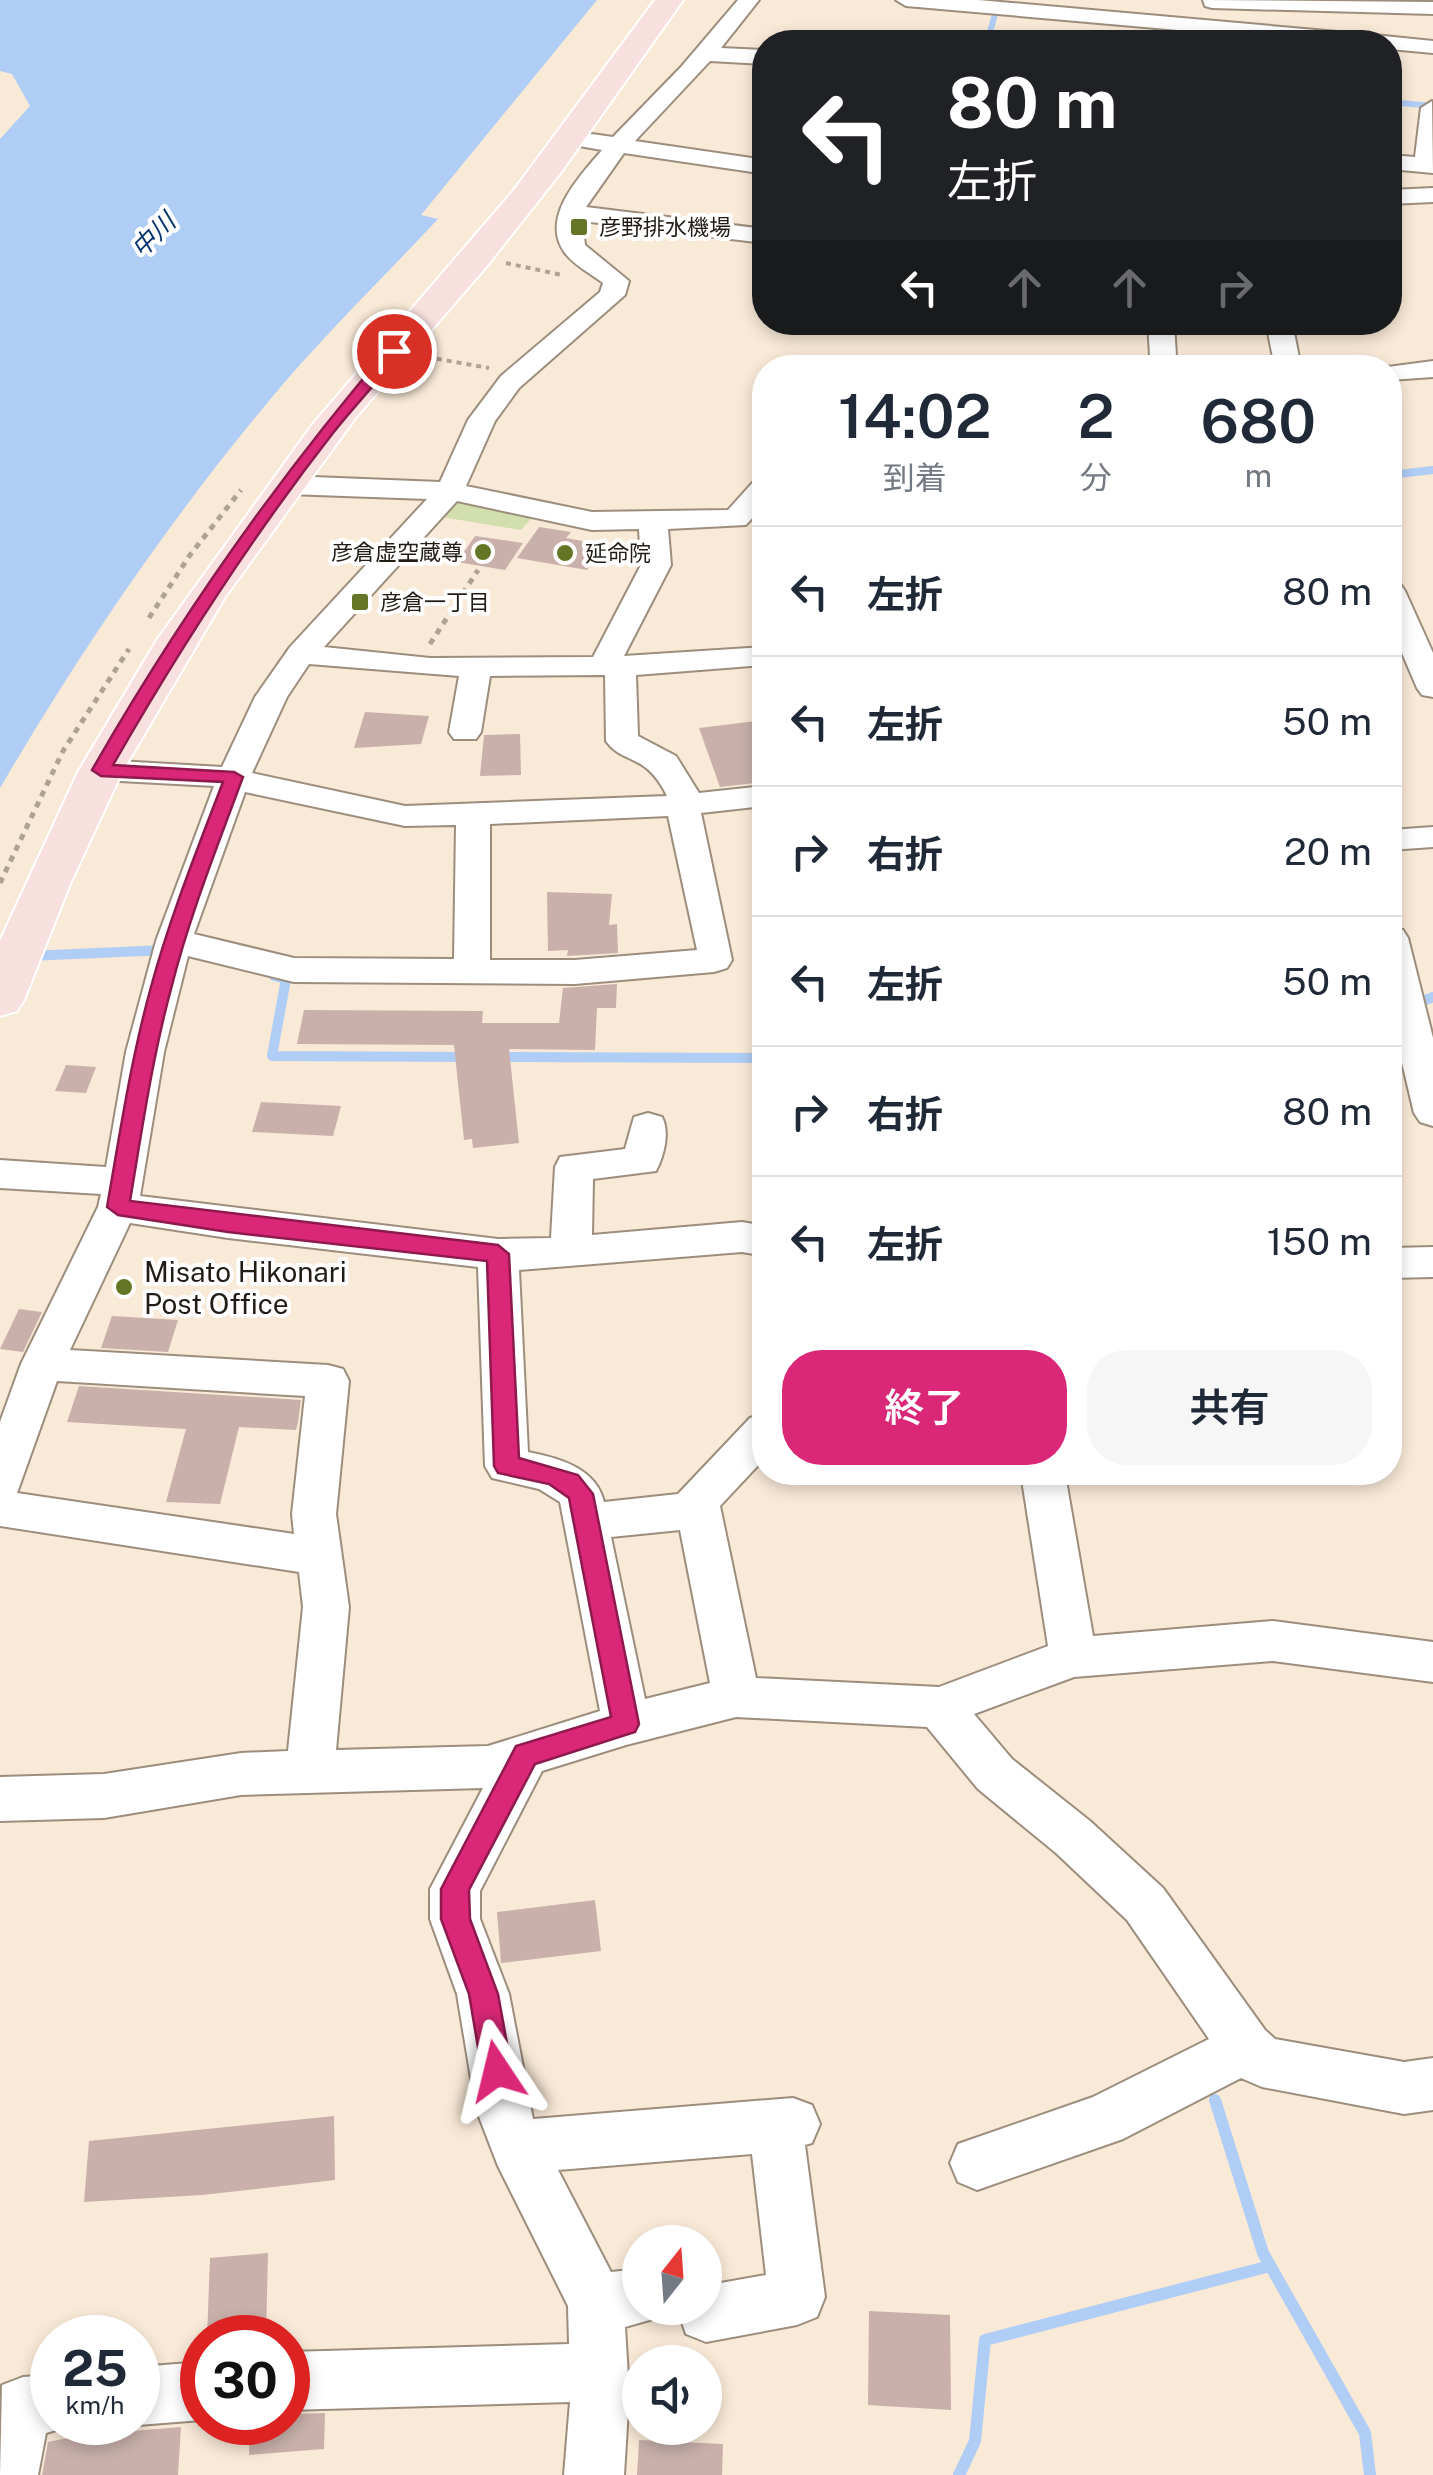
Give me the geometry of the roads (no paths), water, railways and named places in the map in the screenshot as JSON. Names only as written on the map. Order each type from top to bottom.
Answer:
[{"type":"main road","points":[[0,1000],[64,846],[101,770],[172,650],[326,431],[474,260],[570,138],[669,0]]},
{"type":"street","points":[[0,1483],[42,1364],[121,1194],[144,1052],[174,941],[234,778],[271,698],[302,654],[450,491],[482,420],[520,374],[612,295],[616,280],[577,252],[567,228],[617,145],[749,0]]},
{"type":"street","points":[[906,0],[991,4],[1245,30]]},
{"type":"street","points":[[1177,1],[1433,8]]},
{"type":"street","points":[[1177,1],[1196,30]]},
{"type":"street","points":[[1402,44],[1433,46]]},
{"type":"street","points":[[703,54],[752,56]]},
{"type":"street","points":[[1402,163],[1430,165],[1432,108]]},
{"type":"street","points":[[570,138],[752,165]]},
{"type":"street","points":[[1402,196],[1433,195]]},
{"type":"street","points":[[574,213],[752,234]]},
{"type":"street","points":[[1402,371],[1433,369]]},
{"type":"street","points":[[288,484],[450,491],[577,520],[736,520],[752,501]]},
{"type":"street","points":[[174,941],[294,970],[576,972],[714,960],[716,950],[686,806],[670,767],[658,754],[622,741],[612,666],[656,564],[654,521]]},
{"type":"street","points":[[1402,598],[1433,598]]},
{"type":"street","points":[[1402,620],[1433,688]]},
{"type":"street","points":[[302,654],[416,666],[612,666],[752,659]]},
{"type":"street","points":[[465,732],[476,666]]},
{"type":"street","points":[[101,770],[234,778],[406,816],[686,806],[752,798]]},
{"type":"street","points":[[472,814],[472,973]]},
{"type":"street","points":[[1402,839],[1433,837]]},
{"type":"street","points":[[1402,987],[1433,1113]]},
{"type":"street","points":[[572,1251],[574,1168],[642,1161],[648,1126]]},
{"type":"street","points":[[0,1174],[121,1194],[228,1224],[498,1254],[752,1239]]},
{"type":"street","points":[[498,1254],[507,1466],[531,1468],[570,1482],[580,1494],[626,1724]]},
{"type":"street","points":[[1402,1263],[1433,1262]]},
{"type":"street","points":[[42,1364],[328,1381],[314,1514],[326,1607],[310,1772]]},
{"type":"street","points":[[736,1697],[697,1501],[752,1442]]},
{"type":"street","points":[[1045,1485],[1073,1656]]},
{"type":"street","points":[[0,1508],[318,1556]]},
{"type":"street","points":[[586,1522],[699,1510]]},
{"type":"street","points":[[0,1800],[104,1796],[241,1774],[488,1766],[626,1724],[736,1697],[939,1707],[1073,1656],[1273,1641],[1433,1662]]},
{"type":"street","points":[[939,1707],[995,1774],[1074,1837],[1145,1904],[1246,2048],[1262,2062],[1404,2088],[1433,2084]]},
{"type":"street","points":[[526,1755],[455,1889],[455,1919],[484,1994],[504,2109],[517,2147],[618,2299],[600,2372],[594,2475]]},
{"type":"street","points":[[977,2163],[1104,2120],[1246,2048]]},
{"type":"street","points":[[517,2147],[785,2124],[797,2297],[722,2311]]},
{"type":"street","points":[[310,2380],[600,2372]]},
{"type":"street","points":[[8,2475],[22,2406],[30,2405]]},
{"type":"water","name":"中川","points":[[0,0],[597,0],[421,215],[438,219],[292,373],[198,490],[95,636],[0,788],[0,139],[30,106],[12,74],[0,71]]},
{"type":"waterway","points":[[990,30],[996,11]]},
{"type":"waterway","points":[[1402,103],[1433,106]]},
{"type":"waterway","points":[[1402,474],[1433,470]]},
{"type":"waterway","points":[[28,956],[166,950]]},
{"type":"waterway","points":[[274,976],[286,979],[272,1056],[469,1057]]},
{"type":"waterway","points":[[1402,1009],[1433,997]]},
{"type":"waterway","points":[[496,1057],[752,1058]]},
{"type":"waterway","points":[[1215,2100],[1263,2253],[1365,2433],[1370,2475]]},
{"type":"waterway","points":[[959,2475],[975,2441],[985,2340],[1270,2266]]},
{"type":"place","name":"彦野排水機場","points":[[579,227]]},
{"type":"place","name":"彦倉虚空蔵尊","points":[[483,552]]},
{"type":"place","name":"延命院","points":[[565,553]]},
{"type":"place","name":"彦倉一丁目","points":[[360,602]]},
{"type":"place","name":"Misato Hikonari Post Office","points":[[124,1287]]}]
